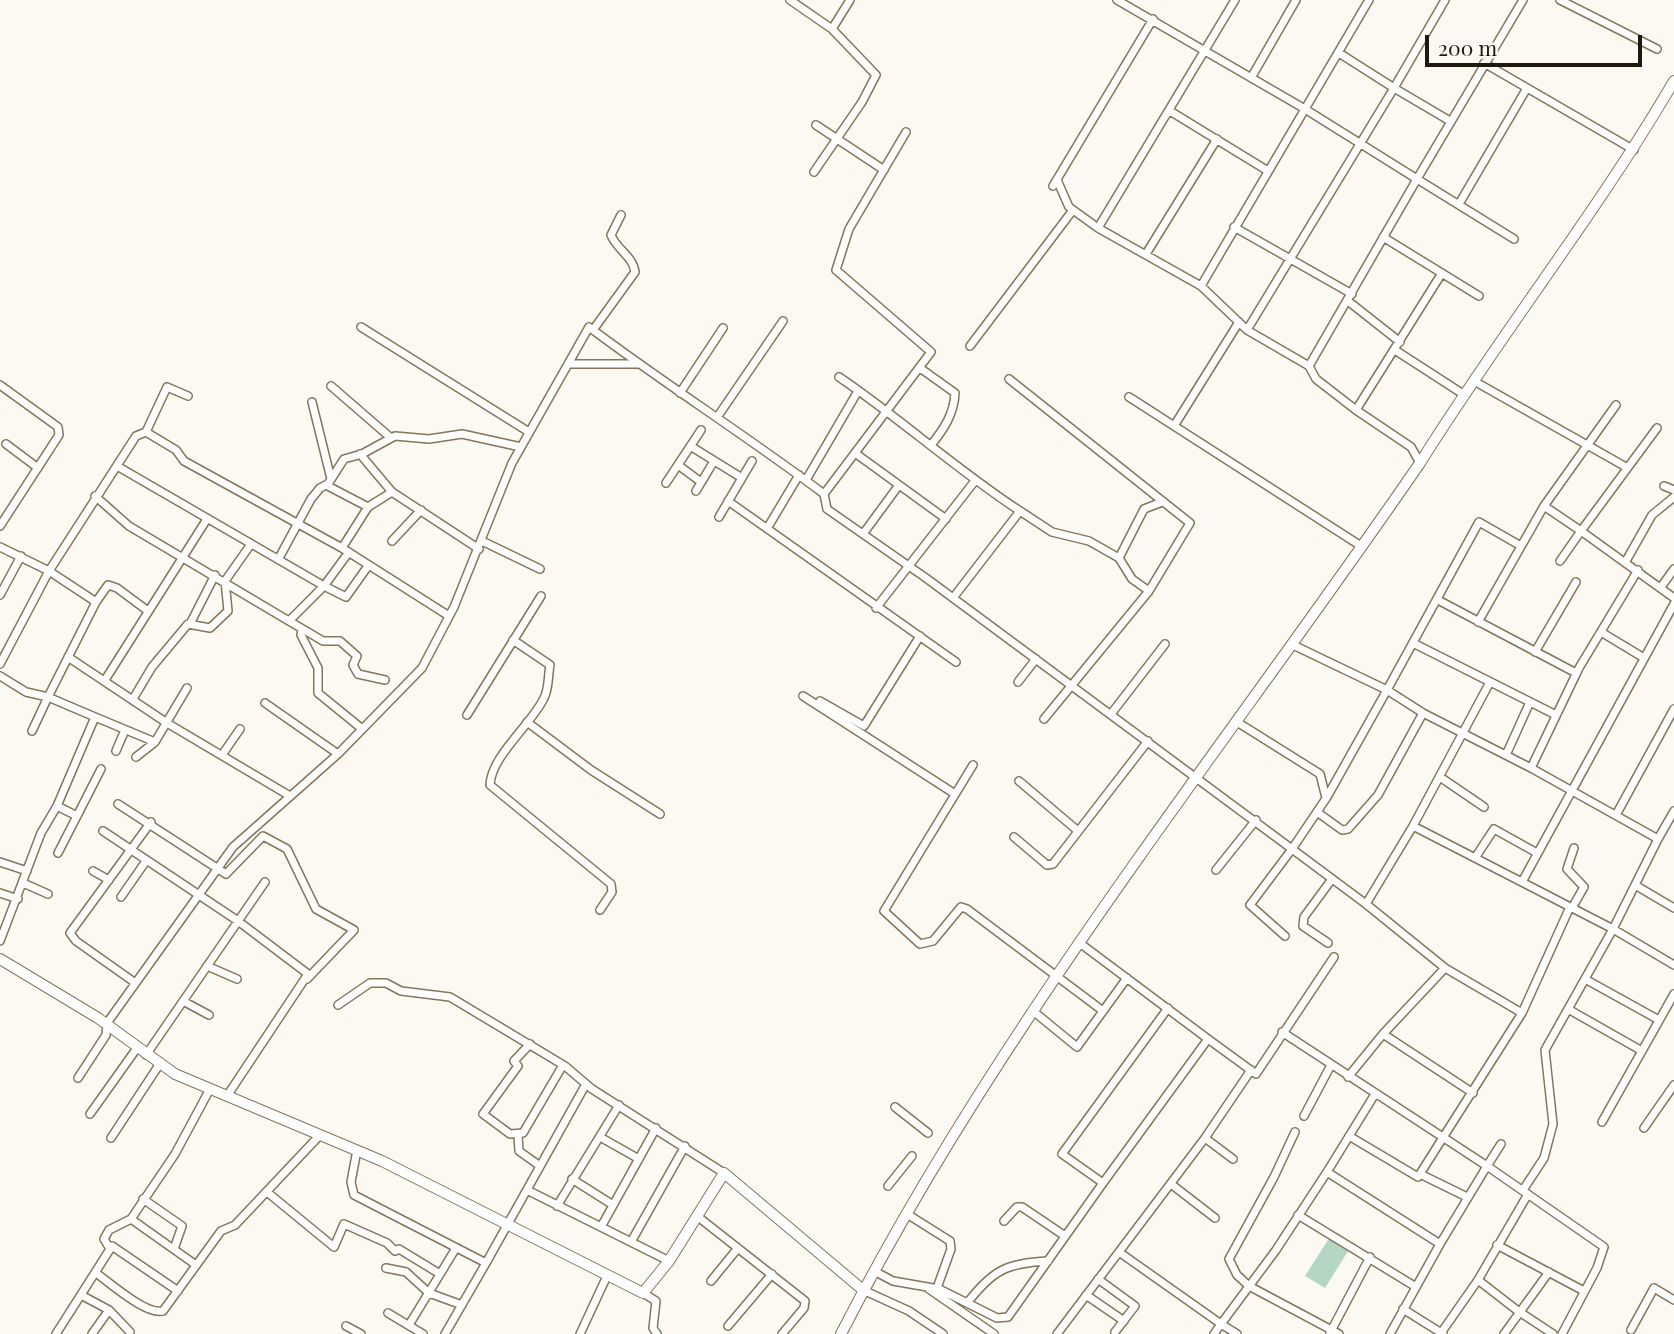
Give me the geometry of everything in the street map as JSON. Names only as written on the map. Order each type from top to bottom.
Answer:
[{"type":"street","points":[[790,0],[832,29],[877,75],[838,139],[814,172]]},
{"type":"street","points":[[832,29],[850,0]]},
{"type":"street","points":[[1117,0],[1305,109],[1514,239]]},
{"type":"street","points":[[1098,228],[1235,0]]},
{"type":"street","points":[[1251,78],[1296,0]]},
{"type":"street","points":[[1200,286],[1369,0]]},
{"type":"street","points":[[1247,330],[1361,145],[1445,0]]},
{"type":"street","points":[[1309,366],[1522,0]]},
{"type":"street","points":[[1560,0],[1657,48]]},
{"type":"street","points":[[1153,19],[1055,183],[1073,210],[1098,228],[1200,286],[1247,330],[1309,366],[1316,379],[1411,447],[1420,463]]},
{"type":"street","points":[[1339,52],[1450,121]]},
{"type":"street","points":[[1484,63],[1633,150]]},
{"type":"street","points":[[841,1334],[907,1214],[1033,1011],[1420,463],[1463,394],[1633,150],[1674,80]]},
{"type":"street","points":[[1459,204],[1527,88]]},
{"type":"street","points":[[1170,111],[1268,170]]},
{"type":"street","points":[[816,125],[884,170]]},
{"type":"street","points":[[824,494],[932,352],[836,270],[849,229],[906,132]]},
{"type":"street","points":[[1146,254],[1217,139]]},
{"type":"street","points":[[970,346],[1073,210]]},
{"type":"street","points":[[593,330],[635,272],[634,262],[614,243],[611,234],[621,215]]},
{"type":"street","points":[[1234,227],[1350,297],[1399,342]]},
{"type":"street","points":[[1383,237],[1479,296]]},
{"type":"street","points":[[1356,410],[1442,273]]},
{"type":"street","points":[[719,416],[783,321]]},
{"type":"street","points":[[1174,426],[1239,322]]},
{"type":"street","points":[[361,327],[528,432]]},
{"type":"street","points":[[78,1078],[106,1035],[107,1023],[134,982],[233,847],[338,754],[422,668],[481,545],[528,432],[589,327],[802,477],[824,494],[827,509],[954,598],[1147,741],[1194,780],[1256,820],[1445,968],[1522,1013]]},
{"type":"street","points":[[680,393],[723,328]]},
{"type":"street","points":[[1395,350],[1463,394]]},
{"type":"street","points":[[568,364],[639,364]]},
{"type":"street","points":[[920,368],[955,393],[954,406],[945,427],[932,445]]},
{"type":"street","points":[[839,377],[888,410],[974,482],[1052,532],[1089,541],[1119,558],[1132,579],[1149,591]]},
{"type":"street","points":[[1009,379],[1190,523],[1149,591],[1044,719]]},
{"type":"street","points":[[1474,381],[1626,467]]},
{"type":"street","points":[[0,385],[58,427],[59,435],[0,526]]},
{"type":"street","points":[[331,386],[391,438]]},
{"type":"street","points":[[0,664],[49,571],[136,436],[146,432],[167,387],[188,396]]},
{"type":"street","points":[[768,527],[858,391]]},
{"type":"street","points":[[1129,397],[1361,546]]},
{"type":"street","points":[[312,402],[329,482],[368,508]]},
{"type":"street","points":[[1478,622],[1544,506],[1616,405]]},
{"type":"street","points":[[1560,561],[1657,428]]},
{"type":"street","points":[[666,482],[701,430]]},
{"type":"street","points":[[146,432],[176,450],[184,461],[256,503],[298,522],[346,550],[449,616]]},
{"type":"street","points":[[279,558],[311,499],[329,482],[344,459],[391,438],[429,439],[462,434],[521,447]]},
{"type":"street","points":[[6,444],[38,468]]},
{"type":"street","points":[[692,447],[742,478]]},
{"type":"street","points":[[855,453],[946,519]]},
{"type":"street","points":[[360,454],[392,492],[481,545],[540,569]]},
{"type":"street","points":[[696,491],[714,461]]},
{"type":"street","points":[[719,517],[752,461]]},
{"type":"street","points":[[678,465],[701,482]]},
{"type":"street","points":[[117,466],[346,597],[368,566]]},
{"type":"street","points":[[876,608],[974,482]]},
{"type":"street","points":[[863,534],[900,485]]},
{"type":"street","points":[[1664,486],[1674,490]]},
{"type":"street","points":[[289,621],[324,586],[368,508],[392,492]]},
{"type":"street","points":[[95,496],[129,526],[225,581],[302,630],[323,641],[340,641],[357,656],[353,665],[358,674],[385,680]]},
{"type":"street","points":[[1626,561],[1652,515],[1674,497]]},
{"type":"street","points":[[728,502],[768,527],[876,608],[956,662]]},
{"type":"street","points":[[1119,558],[1144,509],[1162,502]]},
{"type":"street","points":[[1544,506],[1626,561],[1674,598]]},
{"type":"street","points":[[392,541],[421,510]]},
{"type":"street","points":[[954,598],[1020,511]]},
{"type":"street","points":[[104,680],[207,519]]},
{"type":"street","points":[[1285,936],[1250,905],[1326,798],[1479,522],[1521,546]]},
{"type":"street","points":[[190,624],[210,628],[228,611],[225,581],[251,544]]},
{"type":"street","points":[[0,547],[49,571],[96,602]]},
{"type":"street","points":[[0,595],[21,556]]},
{"type":"street","points":[[1661,587],[1674,569]]},
{"type":"street","points":[[1531,768],[1576,673],[1638,570]]},
{"type":"street","points":[[133,699],[152,667],[190,624],[215,575]]},
{"type":"street","points":[[1535,652],[1576,582]]},
{"type":"street","points":[[32,731],[104,588],[113,586],[148,611]]},
{"type":"street","points":[[467,715],[541,596]]},
{"type":"street","points":[[1438,600],[1576,673]]},
{"type":"street","points":[[1522,882],[1674,604]]},
{"type":"street","points":[[302,630],[301,635],[318,668],[318,693],[361,729]]},
{"type":"street","points":[[1601,632],[1644,658]]},
{"type":"street","points":[[817,700],[864,726],[920,636]]},
{"type":"street","points":[[513,640],[550,665],[545,697],[490,778],[490,785],[611,884],[612,892],[600,911]]},
{"type":"street","points":[[1413,643],[1556,715]]},
{"type":"street","points":[[1111,714],[1165,644]]},
{"type":"street","points":[[1291,645],[1387,690],[1423,713],[1531,768],[1658,839]]},
{"type":"street","points":[[68,657],[167,723],[290,796]]},
{"type":"street","points":[[1018,682],[1035,659]]},
{"type":"street","points":[[0,676],[26,692],[48,697],[155,742]]},
{"type":"street","points":[[1366,904],[1413,826],[1490,681]]},
{"type":"street","points":[[136,757],[155,742],[187,688]]},
{"type":"street","points":[[803,696],[955,794]]},
{"type":"street","points":[[1506,755],[1530,702]]},
{"type":"street","points":[[265,703],[338,754]]},
{"type":"street","points":[[1317,812],[1342,830],[1349,829],[1378,795],[1423,713]]},
{"type":"street","points":[[1616,815],[1673,714]]},
{"type":"street","points":[[0,940],[18,899],[41,833],[57,806],[95,717]]},
{"type":"street","points":[[527,722],[591,770],[660,814]]},
{"type":"street","points":[[1237,722],[1320,774],[1326,798]]},
{"type":"street","points":[[222,755],[240,729]]},
{"type":"street","points":[[116,751],[125,730]]},
{"type":"street","points":[[1014,837],[1050,866],[1147,741]]},
{"type":"street","points":[[973,765],[884,911],[920,944],[933,941],[961,907],[967,909],[1056,979],[1103,1011]]},
{"type":"street","points":[[58,853],[101,769]]},
{"type":"street","points":[[1440,777],[1484,807]]},
{"type":"street","points":[[1020,781],[1077,831]]},
{"type":"street","points":[[118,804],[150,822],[226,874],[263,836],[287,849],[316,909],[354,930],[306,979],[227,1096]]},
{"type":"street","points":[[57,806],[76,816]]},
{"type":"street","points":[[1403,1309],[1442,1334],[1478,1280],[1526,1192],[1544,1158],[1553,1124],[1545,1050],[1613,929],[1674,811]]},
{"type":"street","points":[[1216,870],[1256,820]]},
{"type":"street","points":[[134,982],[76,942],[70,933],[150,822]]},
{"type":"street","points":[[1413,826],[1613,929],[1674,965]]},
{"type":"street","points":[[1475,858],[1494,829],[1537,853]]},
{"type":"street","points":[[103,831],[238,921],[303,969],[308,974],[306,979]]},
{"type":"street","points":[[1349,1136],[1418,1177],[1522,1013],[1571,907],[1584,887],[1567,869],[1574,848]]},
{"type":"street","points":[[121,897],[146,860]]},
{"type":"street","points":[[0,862],[27,871]]},
{"type":"street","points":[[93,871],[109,880]]},
{"type":"street","points":[[1328,943],[1303,926],[1304,917],[1332,879]]},
{"type":"street","points":[[90,1114],[183,1001],[265,882]]},
{"type":"street","points":[[23,883],[48,894]]},
{"type":"street","points":[[1635,885],[1674,908]]},
{"type":"street","points":[[0,892],[18,899]]},
{"type":"street","points":[[1081,944],[1256,1074],[1334,957]]},
{"type":"street","points":[[0,959],[107,1023],[159,1065],[357,1150],[643,1293],[656,1301],[653,1328],[657,1334]]},
{"type":"street","points":[[207,966],[237,979]]},
{"type":"street","points":[[1348,1077],[1383,1034],[1445,968]]},
{"type":"street","points":[[1033,1011],[1077,1046],[1127,978]]},
{"type":"street","points":[[1585,979],[1659,1020]]},
{"type":"street","points":[[338,1004],[370,983],[386,982],[401,991],[450,997],[530,1044],[586,1084],[685,1146],[724,1173],[863,1290],[909,1311],[943,1334]]},
{"type":"street","points":[[1602,1122],[1674,994]]},
{"type":"street","points":[[183,1001],[209,1015]]},
{"type":"street","points":[[1102,1183],[1062,1154],[1168,1009]]},
{"type":"street","points":[[1568,1009],[1642,1051]]},
{"type":"street","points":[[1282,1032],[1526,1192],[1604,1247],[1562,1334]]},
{"type":"street","points":[[1383,1034],[1473,1093]]},
{"type":"street","points":[[874,1271],[893,1281],[933,1288],[968,1302],[997,1318],[1008,1317],[1208,1039]]},
{"type":"street","points":[[530,1044],[525,1051],[517,1055],[514,1061],[518,1066],[483,1114],[510,1135],[523,1133],[563,1065]]},
{"type":"street","points":[[111,1138],[159,1065]]},
{"type":"street","points":[[1304,1116],[1331,1065]]},
{"type":"street","points":[[1056,1334],[1205,1138],[1251,1070]]},
{"type":"street","points":[[445,1334],[586,1084]]},
{"type":"street","points":[[1644,1128],[1674,1085]]},
{"type":"street","points":[[110,1249],[104,1239],[109,1230],[131,1219],[175,1154],[210,1089]]},
{"type":"street","points":[[1214,1334],[1327,1172],[1375,1094]]},
{"type":"street","points":[[557,1206],[618,1105]]},
{"type":"street","points":[[895,1107],[929,1132]]},
{"type":"street","points":[[601,1227],[656,1128]]},
{"type":"street","points":[[1295,1132],[1274,1177],[1229,1259],[1237,1275],[1249,1286],[1333,1333],[1370,1257]]},
{"type":"street","points":[[96,1273],[156,1313],[163,1311],[221,1231],[235,1225],[320,1135]]},
{"type":"street","points":[[518,1135],[519,1151],[540,1166]]},
{"type":"street","points":[[600,1137],[639,1159]]},
{"type":"street","points":[[1205,1138],[1233,1159]]},
{"type":"street","points":[[1390,1334],[1467,1197],[1501,1144]]},
{"type":"street","points":[[631,1242],[685,1146]]},
{"type":"street","points":[[357,1150],[351,1182],[354,1195],[486,1263]]},
{"type":"street","points":[[888,1186],[912,1156]]},
{"type":"street","points":[[1327,1172],[1440,1244]]},
{"type":"street","points":[[643,1293],[669,1261],[724,1173]]},
{"type":"street","points":[[1420,1174],[1467,1197]]},
{"type":"street","points":[[572,1179],[613,1205]]},
{"type":"street","points":[[1171,1184],[1215,1218]]},
{"type":"street","points":[[527,1190],[669,1261]]},
{"type":"street","points":[[267,1192],[334,1247],[344,1224],[387,1243],[395,1251],[399,1249],[440,1273]]},
{"type":"street","points":[[144,1199],[182,1226],[174,1249]]},
{"type":"street","points":[[1004,1221],[1017,1207],[1022,1206],[1065,1236]]},
{"type":"street","points":[[907,1214],[950,1241],[951,1249],[933,1288]]},
{"type":"street","points":[[1298,1215],[1416,1287]]},
{"type":"street","points":[[697,1216],[804,1301],[804,1308],[787,1332]]},
{"type":"street","points":[[131,1219],[196,1265]]},
{"type":"street","points":[[1497,1245],[1584,1291]]},
{"type":"street","points":[[56,1334],[112,1246],[178,1291]]},
{"type":"street","points":[[409,1325],[456,1248]]},
{"type":"street","points":[[711,1281],[738,1248]]},
{"type":"street","points":[[1119,1252],[1237,1334]]},
{"type":"street","points":[[406,1272],[416,1258]]},
{"type":"street","points":[[968,1302],[990,1274],[1021,1262],[1048,1261]]},
{"type":"street","points":[[386,1268],[406,1272],[429,1293],[462,1306]]},
{"type":"street","points":[[1504,1334],[1518,1311],[1549,1272]]},
{"type":"street","points":[[728,1326],[772,1274]]},
{"type":"street","points":[[580,1334],[607,1276]]},
{"type":"street","points":[[1098,1279],[1135,1306],[1115,1332]]},
{"type":"street","points":[[1478,1280],[1553,1334]]},
{"type":"street","points":[[1632,1333],[1654,1287],[1674,1300]]},
{"type":"street","points":[[933,1288],[994,1334]]},
{"type":"street","points":[[81,1295],[109,1310],[130,1332]]},
{"type":"street","points":[[1086,1295],[1124,1321]]},
{"type":"street","points":[[93,1334],[109,1310]]},
{"type":"street","points":[[388,1313],[423,1334]]},
{"type":"street","points":[[346,1326],[361,1334]]},
{"type":"green space","points":[[1330,1237],[1350,1248],[1325,1288],[1305,1276]]}]
